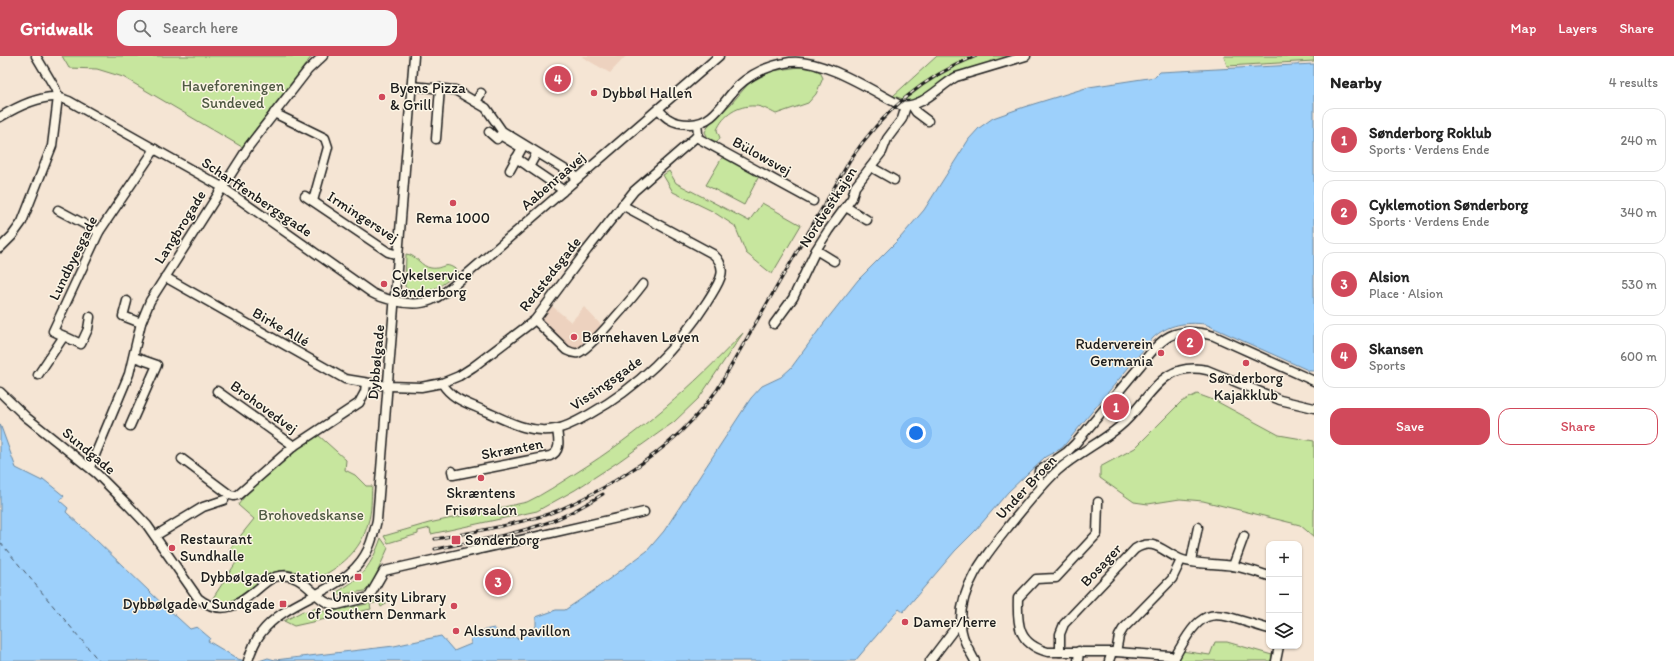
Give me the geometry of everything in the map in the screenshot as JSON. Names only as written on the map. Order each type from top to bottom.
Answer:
[{"type":"street","points":[[0,248],[12,236],[22,222],[52,146],[58,97],[55,88],[36,56]]},
{"type":"street","name":"Langbrogade","points":[[90,467],[129,374],[141,323],[150,301],[249,146],[308,70],[322,56]]},
{"type":"street","name":"Dybbølgade","points":[[248,661],[256,639],[273,621],[341,579],[365,556],[374,536],[388,386],[414,56]]},
{"type":"street","name":"Aabenraavej","points":[[395,301],[414,304],[436,299],[466,275],[719,56]]},
{"type":"street","points":[[658,109],[669,119],[684,124],[697,124],[706,120],[716,112],[738,87],[753,75],[772,66],[791,62],[811,63],[830,69],[900,105],[909,106],[928,98],[946,82],[956,77],[1026,56]]},
{"type":"street","points":[[412,86],[455,90],[486,108],[502,131],[574,175],[577,179]]},
{"type":"street","points":[[436,139],[440,88]]},
{"type":"street","points":[[476,102],[481,93]]},
{"type":"street","points":[[0,117],[29,103],[58,97]]},
{"type":"street","name":"Scharffenbergsgade","points":[[58,97],[69,101],[222,187],[372,293],[379,297],[395,301]]},
{"type":"street","points":[[909,106],[928,121]]},
{"type":"street","name":"Nordvestkajen","points":[[774,324],[793,298],[816,250],[852,198],[855,187],[882,152],[886,139],[902,120],[909,106]]},
{"type":"street","name":"Irmingersvej","points":[[274,112],[325,138],[327,142],[328,147],[313,201]]},
{"type":"street","points":[[696,137],[698,132],[697,124]]},
{"type":"street","points":[[489,132],[496,139],[500,135],[522,148],[510,170]]},
{"type":"street","name":"Bülowsvej","points":[[696,137],[813,202]]},
{"type":"street","name":"Redstedsgade","points":[[388,386],[421,387],[442,383],[459,376],[535,320],[634,191],[696,137]]},
{"type":"street","name":"Lundbyesgade","points":[[64,336],[53,331],[99,232],[155,149]]},
{"type":"street","points":[[529,167],[535,156]]},
{"type":"street","points":[[516,158],[560,188],[562,192]]},
{"type":"street","points":[[871,167],[894,180]]},
{"type":"street","name":"Irmingersvej","points":[[305,196],[388,252],[398,255]]},
{"type":"street","name":"Vissingsgade","points":[[442,383],[452,396],[516,425],[543,430],[557,429],[572,424],[601,408],[631,387],[660,362],[677,344],[700,314],[721,276],[721,264],[713,254],[622,205]]},
{"type":"street","points":[[846,207],[867,220]]},
{"type":"street","points":[[58,210],[99,232]]},
{"type":"street","points":[[816,250],[834,261]]},
{"type":"street","name":"Birke Allé","points":[[165,277],[334,374],[345,379],[366,384],[388,386]]},
{"type":"street","points":[[535,320],[566,350],[573,353],[580,353],[607,326],[643,284]]},
{"type":"street","points":[[127,301],[123,316],[141,323]]},
{"type":"street","points":[[38,375],[64,336],[81,344],[88,330],[90,317]]},
{"type":"street","points":[[1042,486],[1039,479],[1040,472],[1067,452],[1075,444],[1153,351],[1168,336],[1189,332],[1200,332],[1214,336],[1314,381]]},
{"type":"street","points":[[130,426],[157,365],[134,357]]},
{"type":"street","name":"Under Broen","points":[[975,661],[964,640],[961,625],[961,614],[966,596],[978,567],[1042,486],[1068,462],[1107,437],[1125,423],[1164,378],[1174,371],[1196,367],[1207,370],[1280,400],[1314,408]]},
{"type":"street","name":"Brohovedvej","points":[[182,459],[230,495],[234,496],[241,493],[294,446],[359,403],[365,392],[366,384]]},
{"type":"street","name":"Brohovedvej","points":[[217,390],[294,446]]},
{"type":"street","name":"Sundgade","points":[[0,392],[26,417],[90,467],[143,520],[198,598],[206,604],[223,608],[232,607],[241,603],[268,580],[281,575],[297,579],[325,602],[333,606],[366,598],[372,594],[384,571],[644,512]]},
{"type":"street","name":"Skrænten","points":[[452,471],[452,475],[555,454],[558,451],[557,429]]},
{"type":"street","points":[[155,536],[203,508],[218,501],[224,500]]},
{"type":"street","points":[[1098,502],[1097,534],[1056,578],[1036,578],[1018,598],[1017,616],[1021,634],[1031,645],[1048,652],[1114,652],[1141,657],[1170,656],[1174,660],[1189,632],[1198,621],[1210,615],[1216,614],[1238,619],[1266,628]]},
{"type":"street","points":[[1190,561],[1198,526]]},
{"type":"street","points":[[1233,566],[1244,536]]},
{"type":"street","name":"Bosager","points":[[1060,652],[1060,634],[1064,624],[1135,549],[1142,545],[1150,544],[1157,546],[1181,560],[1233,566],[1266,575]]},
{"type":"street","points":[[1109,661],[1123,629],[1172,579],[1181,560]]},
{"type":"street","points":[[930,661],[955,628],[961,625]]},
{"type":"street","points":[[1276,661],[1278,649]]},
{"type":"street","points":[[1078,661],[1079,651]]},
{"type":"shaded area","points":[[626,56],[610,73],[582,57]]},
{"type":"shaded area","name":"Børnehaven Løven","points":[[552,306],[571,322],[584,307],[602,326],[578,349],[573,349],[543,323],[542,320]]},
{"type":"green space","name":"Haveforeningen Sundeved","points":[[62,56],[312,56],[242,147],[123,77],[97,69],[69,68]]},
{"type":"green space","points":[[937,56],[1010,56],[955,73],[927,93],[910,101],[893,96]]},
{"type":"green space","points":[[1224,56],[1314,56],[1314,61],[1227,66]]},
{"type":"green space","points":[[806,66],[820,72],[823,78],[816,94],[808,103],[776,114],[758,106],[749,106],[737,109],[723,120],[717,130],[720,138],[717,142],[708,138],[705,132],[711,121],[731,104],[749,83],[772,71]]},
{"type":"green space","points":[[723,156],[759,176],[744,205],[706,185]]},
{"type":"green space","points":[[669,171],[676,183],[749,221],[762,203],[801,225],[772,274],[746,253],[735,226],[712,211],[673,192],[663,175]]},
{"type":"green space","points":[[406,254],[413,256],[424,266],[435,268],[450,266],[459,272],[436,288],[424,292],[409,293],[405,286]]},
{"type":"green space","points":[[743,333],[699,398],[674,422],[618,462],[575,490],[537,511],[431,534],[430,528],[418,531],[418,534],[388,543],[384,536],[429,523],[527,502],[546,492],[622,442],[644,425],[684,391]]},
{"type":"green space","points":[[1197,394],[1216,401],[1279,435],[1314,441],[1314,537],[1300,525],[1203,501],[1180,499],[1148,504],[1134,502],[1100,478],[1100,467],[1135,448],[1181,402]]},
{"type":"green space","name":"Brohovedskanse","points":[[317,434],[346,460],[345,470],[355,475],[366,486],[372,486],[369,518],[365,533],[355,550],[341,564],[314,580],[298,572],[286,570],[274,572],[231,602],[221,603],[211,601],[239,558],[229,550],[254,519],[238,505],[245,496],[244,494],[297,448]]},
{"type":"green space","points":[[381,538],[388,548],[372,584],[365,591],[338,595],[337,592],[360,576],[365,570],[374,556]]},
{"type":"green space","points":[[385,597],[386,604],[381,607],[379,602],[370,604],[371,609],[294,626],[284,621],[303,611],[310,613],[313,608],[327,612],[367,604],[378,598]]},
{"type":"green space","points":[[1215,642],[1227,642],[1272,655],[1271,661],[1179,661],[1181,651],[1210,655]]},
{"type":"water","points":[[1314,64],[1314,371],[1310,371],[1205,324],[1191,323],[1178,325],[1159,333],[1153,338],[1062,448],[1045,457],[1008,492],[903,612],[899,609],[855,661],[259,661],[268,658],[275,660],[394,646],[441,636],[454,651],[471,644],[470,633],[494,628],[505,638],[509,639],[515,636],[517,639],[535,628],[536,617],[556,610],[565,610],[593,591],[647,551],[664,531],[751,398],[762,386],[781,377],[791,368],[858,280],[900,238],[924,210],[969,139],[979,128],[993,118],[1089,87],[1155,77],[1160,72]]},
{"type":"water","points":[[0,424],[16,468],[42,481],[43,479],[64,496],[60,501],[68,508],[66,512],[190,629],[197,627],[210,638],[208,641],[238,659],[245,661],[0,661]]},
{"type":"ferry route","points":[[0,542],[99,661]]},
{"type":"railway","points":[[435,539],[518,522],[561,509],[608,485],[640,465],[668,444],[693,419],[717,390],[850,160],[862,143],[890,112],[921,85],[938,74],[976,56]]},
{"type":"railway","points":[[435,549],[538,526],[565,515],[603,494]]},
{"type":"place","name":"Skansen","points":[[558,79]]},
{"type":"place","name":"Dybbøl Hallen","points":[[594,93]]},
{"type":"place","name":"Byens Pizza & Grill","points":[[382,97]]},
{"type":"place","name":"Rema 1000","points":[[453,203]]},
{"type":"place","name":"Cykelservice Sønderborg","points":[[384,284]]},
{"type":"place","name":"Børnehaven Løven","points":[[574,337]]},
{"type":"place","name":"Cyklemotion Sønderborg","points":[[1190,342]]},
{"type":"place","name":"Ruderverein Germania","points":[[1161,353]]},
{"type":"place","name":"Sønderborg Kajakklub","points":[[1246,363]]},
{"type":"place","name":"Sønderborg Roklub","points":[[1116,407]]},
{"type":"place","name":"Skræntens Frisørsalon","points":[[481,478]]},
{"type":"place","name":"Sønderborg","points":[[456,540]]},
{"type":"place","name":"Restaurant Sundhalle","points":[[172,548]]},
{"type":"place","name":"Dybbølgade v stationen","points":[[358,577]]},
{"type":"place","name":"Alsion","points":[[498,582]]},
{"type":"place","name":"Dybbølgade v Sundgade","points":[[283,604]]},
{"type":"place","name":"University Library of Southern Denmark","points":[[454,606]]},
{"type":"place","name":"Damer/herre","points":[[905,622]]},
{"type":"place","name":"Alssund pavillon","points":[[456,631]]}]
